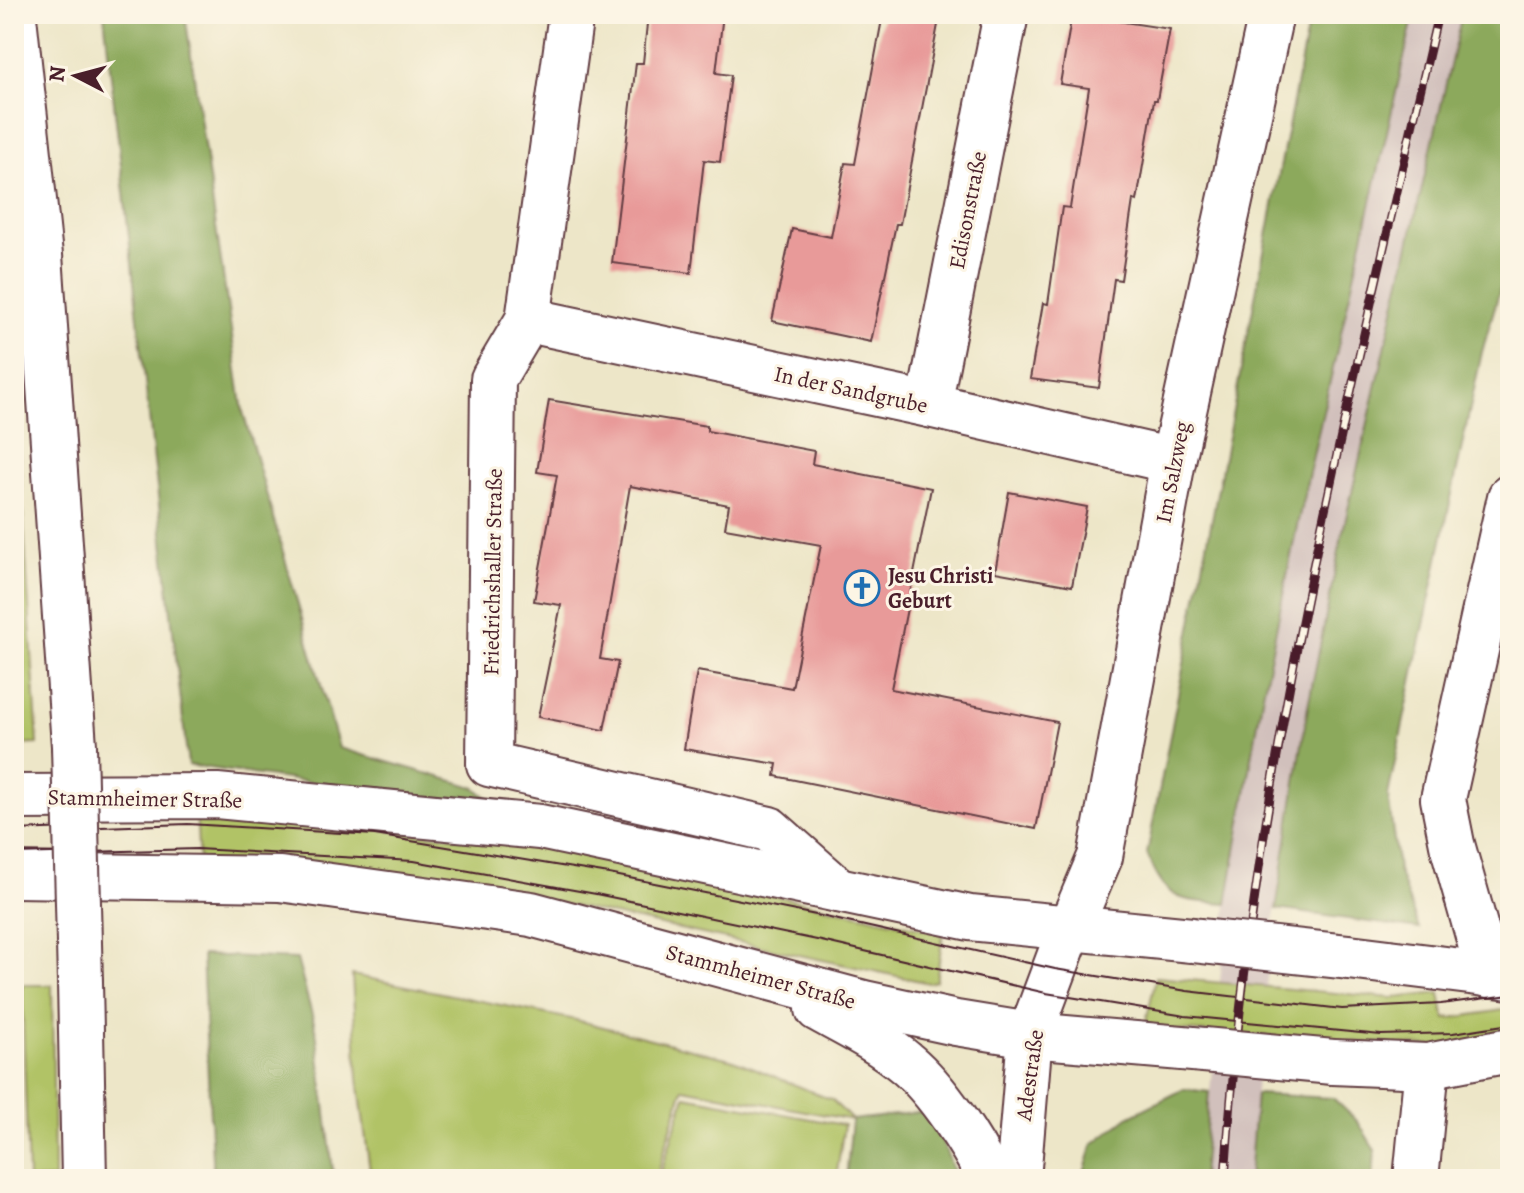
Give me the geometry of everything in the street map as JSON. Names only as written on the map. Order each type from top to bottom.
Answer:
[{"type":"main road","name":"Friedrichshaller Straße","points":[[571,14],[528,320],[493,379],[489,764],[769,829],[838,890]]},
{"type":"main road","name":"Edisonstraße","points":[[929,405],[1006,14]]},
{"type":"main road","name":"Im Salzweg","points":[[1070,928],[1100,857],[1173,461],[1271,14]]},
{"type":"main road","points":[[14,17],[40,255],[74,746],[84,1179]]},
{"type":"main road","name":"In der Sandgrube","points":[[528,320],[929,405],[1173,461]]},
{"type":"main road","points":[[1500,976],[1452,844],[1443,799],[1510,497]]},
{"type":"main road","name":"Stammheimer Straße","points":[[14,797],[217,796],[540,827],[970,918],[1349,957],[1500,976]]},
{"type":"main road","name":"Stammheimer Straße","points":[[14,875],[280,879],[531,914],[864,1003],[1030,1035],[1333,1062],[1427,1066],[1510,1050]]},
{"type":"main road","name":"Adestraße","points":[[1018,1179],[1030,1035],[1070,928]]},
{"type":"main road","points":[[745,971],[869,1036],[910,1065],[974,1148],[990,1179]]},
{"type":"main road","points":[[1416,1179],[1427,1066]]},
{"type":"shaded area","points":[[1414,14],[1462,14],[1343,531],[1308,706],[1279,880],[1261,1027],[1249,1179],[1202,1179],[1227,904],[1262,699],[1298,521]]},
{"type":"green space","points":[[104,14],[185,14],[243,412],[339,748],[474,787],[502,809],[188,765]]},
{"type":"green space","points":[[1310,14],[1414,14],[1298,521],[1262,699],[1227,904],[1197,901],[1176,896],[1168,890],[1147,854]]},
{"type":"green space","points":[[1462,14],[1510,14],[1510,254],[1482,352],[1388,795],[1398,870],[1419,929],[1276,909],[1308,706],[1343,531]]},
{"type":"green space","points":[[14,376],[38,744],[14,745]]},
{"type":"green space","points":[[196,810],[559,848],[938,932],[943,935],[936,981],[929,983],[508,892],[199,865]]},
{"type":"green space","points":[[202,955],[297,959],[316,1030],[334,1179],[213,1179]]},
{"type":"green space","points":[[352,975],[576,1020],[734,1060],[832,1100],[852,1120],[683,1088],[656,1179],[371,1179],[358,1078]]},
{"type":"green space","points":[[1156,977],[1393,998],[1440,993],[1445,1019],[1510,1009],[1510,1039],[1471,1049],[1155,1029],[1146,1022]]},
{"type":"green space","points":[[22,985],[52,985],[54,1179],[28,1179]]},
{"type":"green space","points":[[1184,1089],[1209,1092],[1202,1179],[1082,1179],[1093,1144],[1128,1117]]},
{"type":"green space","points":[[1256,1094],[1333,1098],[1358,1122],[1375,1150],[1373,1179],[1249,1179]]},
{"type":"green space","points":[[685,1096],[844,1125],[836,1179],[659,1179]]},
{"type":"green space","points":[[930,1111],[957,1179],[846,1179],[852,1120]]},
{"type":"building","points":[[648,14],[723,14],[716,73],[731,75],[720,162],[704,160],[691,273],[612,263],[636,63],[643,63]]},
{"type":"building","points":[[883,14],[940,14],[900,224],[896,224],[871,342],[772,321],[792,229],[831,237],[845,163],[855,164]]},
{"type":"building","points":[[1072,14],[1170,29],[1137,201],[1133,200],[1121,280],[1114,279],[1099,388],[1030,379],[1043,303],[1048,304],[1062,207],[1070,208],[1089,88],[1060,84]]},
{"type":"building","points":[[549,400],[707,426],[707,431],[814,451],[812,464],[931,488],[891,689],[1057,722],[1036,829],[775,776],[777,764],[684,749],[697,671],[792,688],[821,545],[725,528],[729,505],[630,486],[600,659],[618,662],[604,730],[538,717],[561,605],[534,601],[557,475],[537,472]]},
{"type":"building","points":[[1009,492],[1087,507],[1072,586],[995,572]]},
{"type":"tram line","points":[[14,830],[188,824],[375,835],[609,874],[821,916],[1055,969],[1187,991],[1342,1009],[1441,1004],[1510,995]]},
{"type":"tram line","points":[[14,854],[197,849],[414,861],[596,894],[817,940],[1046,993],[1185,1016],[1381,1035],[1453,1033],[1510,1024]]},
{"type":"railway","points":[[1225,1179],[1238,1031],[1256,884],[1280,738],[1339,447],[1438,14]]},
{"type":"place","name":"Jesu Christi Geburt","points":[[862,588]]}]
